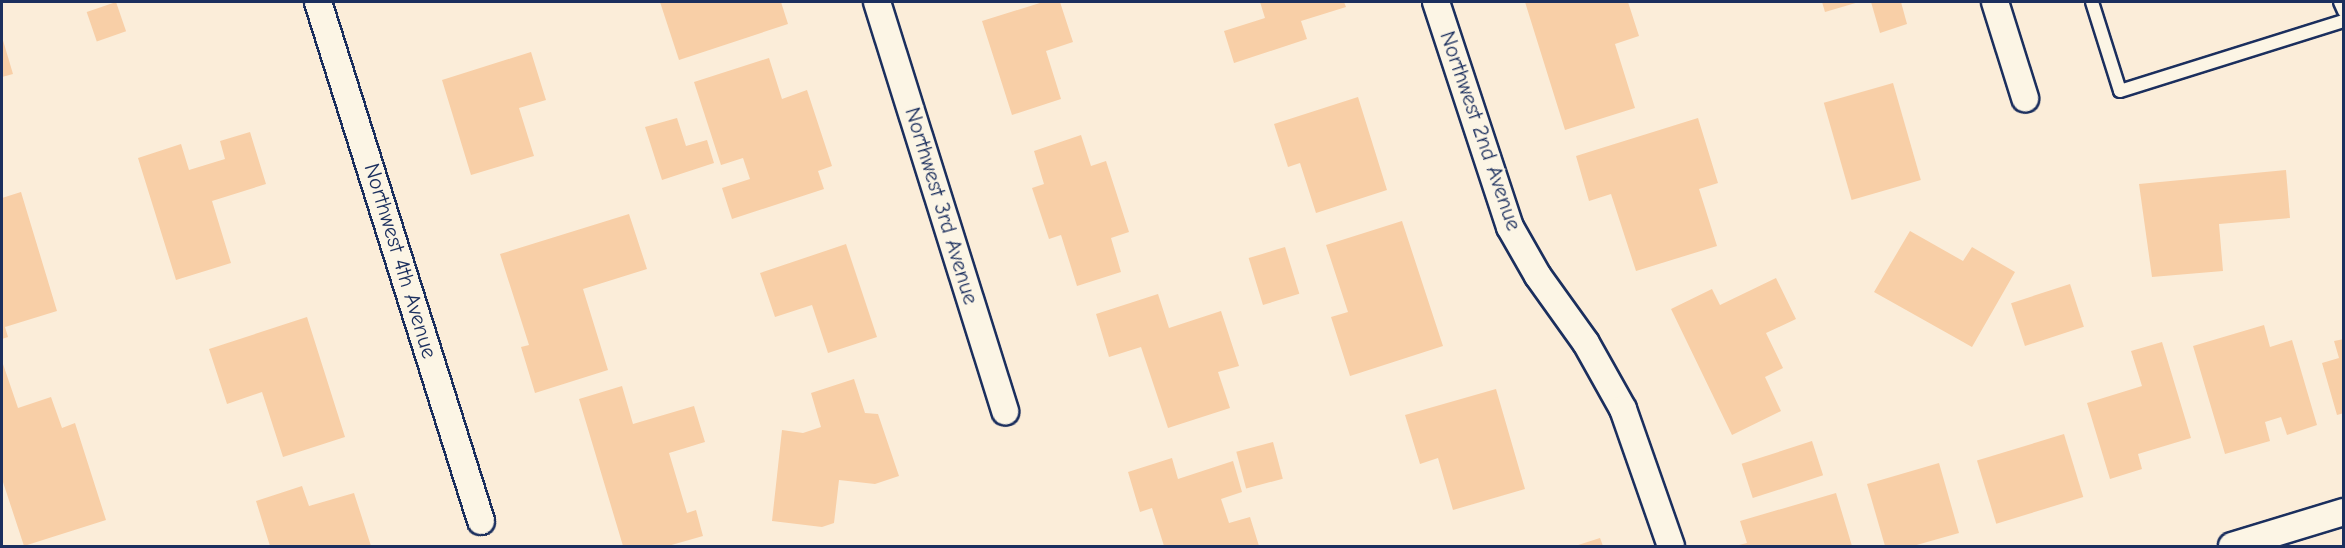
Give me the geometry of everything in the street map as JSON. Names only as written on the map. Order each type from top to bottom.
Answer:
[{"type":"street","name":"Northwest 4th Avenue","points":[[318,2],[481,522]]},
{"type":"street","name":"Northwest 3rd Avenue","points":[[877,2],[1005,411]]},
{"type":"street","name":"Northwest 2nd Avenue","points":[[1436,2],[1510,227],[1538,276],[1586,344],[1623,409],[1671,546]]},
{"type":"street","points":[[1995,2],[2025,98]]},
{"type":"street","points":[[2232,546],[2343,512]]},
{"type":"lane","points":[[2092,2],[2120,91],[2343,21]]},
{"type":"lane","points":[[2340,2],[2343,12]]},
{"type":"building","points":[[116,2],[126,31],[97,41],[87,12]]},
{"type":"building","points":[[660,2],[781,2],[788,24],[679,60]]},
{"type":"building","points":[[1043,2],[1060,2],[1073,42],[1046,51],[1061,99],[1012,115],[982,21]]},
{"type":"building","points":[[1260,2],[1344,2],[1346,7],[1301,21],[1307,39],[1234,63],[1224,31],[1265,18]]},
{"type":"building","points":[[1525,2],[1628,2],[1639,36],[1615,44],[1635,108],[1565,130]]},
{"type":"building","points":[[1822,2],[1859,2],[1825,12]]},
{"type":"building","points":[[1871,2],[1901,2],[1907,24],[1880,33]]},
{"type":"building","points":[[2,37],[13,74],[2,77]]},
{"type":"building","points":[[531,52],[546,100],[519,108],[534,156],[471,175],[442,80]]},
{"type":"building","points":[[769,58],[782,99],[807,90],[832,166],[818,171],[824,189],[732,219],[722,188],[750,179],[743,158],[721,165],[694,82]]},
{"type":"building","points":[[1893,83],[1921,180],[1852,200],[1824,103]]},
{"type":"building","points":[[1358,97],[1387,190],[1316,213],[1300,163],[1288,167],[1274,124]]},
{"type":"building","points":[[677,118],[686,146],[707,140],[714,163],[662,180],[645,127]]},
{"type":"building","points":[[1698,118],[1718,183],[1699,189],[1717,246],[1636,271],[1611,194],[1589,201],[1576,156]]},
{"type":"building","points":[[250,132],[266,184],[212,201],[231,263],[176,280],[138,158],[181,144],[189,170],[225,159],[220,141]]},
{"type":"building","points":[[1081,135],[1091,166],[1106,161],[1129,232],[1111,238],[1121,272],[1077,286],[1061,235],[1049,239],[1032,188],[1044,184],[1034,151]]},
{"type":"building","points":[[2286,170],[2290,218],[2219,224],[2223,271],[2152,277],[2139,184]]},
{"type":"building","points":[[21,192],[57,311],[5,327],[8,337],[2,339],[2,198]]},
{"type":"building","points":[[629,214],[647,269],[583,289],[608,370],[535,393],[521,347],[529,345],[500,254]]},
{"type":"building","points":[[1402,221],[1443,346],[1350,376],[1331,317],[1348,312],[1326,245]]},
{"type":"building","points":[[1910,231],[1963,261],[1972,247],[2015,272],[1972,347],[1874,292]]},
{"type":"building","points":[[846,244],[877,337],[828,353],[812,305],[775,317],[760,273]]},
{"type":"building","points":[[1285,247],[1299,294],[1263,305],[1249,258]]},
{"type":"building","points":[[1776,278],[1796,319],[1766,333],[1783,368],[1765,377],[1781,411],[1732,435],[1671,309],[1712,289],[1720,305]]},
{"type":"building","points":[[2070,284],[2084,327],[2025,346],[2011,303]]},
{"type":"building","points":[[1158,294],[1169,328],[1221,311],[1239,366],[1218,372],[1230,408],[1168,428],[1141,347],[1109,357],[1096,314]]},
{"type":"building","points":[[307,317],[345,437],[283,457],[262,392],[227,404],[209,349]]},
{"type":"building","points":[[2264,325],[2270,347],[2292,340],[2317,425],[2287,435],[2281,417],[2265,422],[2270,441],[2225,454],[2193,346]]},
{"type":"building","points":[[2344,339],[2344,413],[2337,415],[2322,363],[2339,358],[2334,341]]},
{"type":"building","points":[[2162,342],[2191,438],[2138,454],[2142,469],[2110,479],[2087,403],[2142,386],[2131,351]]},
{"type":"building","points":[[3,364],[18,408],[51,397],[62,428],[75,423],[106,520],[24,546],[2,479]]},
{"type":"building","points":[[854,379],[865,413],[878,414],[899,476],[875,484],[839,480],[834,523],[822,527],[772,521],[782,430],[803,433],[821,427],[811,393]]},
{"type":"building","points":[[622,386],[633,424],[694,406],[705,442],[669,453],[687,513],[696,510],[703,536],[668,546],[623,546],[579,399]]},
{"type":"building","points":[[1496,389],[1525,489],[1453,510],[1438,458],[1420,464],[1405,415]]},
{"type":"building","points":[[2064,434],[2083,497],[1996,524],[1977,461]]},
{"type":"building","points":[[1812,441],[1823,475],[1753,498],[1742,464]]},
{"type":"building","points":[[1273,442],[1283,479],[1246,489],[1236,452]]},
{"type":"building","points":[[1172,458],[1178,479],[1233,461],[1242,492],[1221,499],[1229,523],[1250,517],[1259,546],[1164,546],[1152,508],[1140,512],[1128,472]]},
{"type":"building","points":[[1939,463],[1959,533],[1913,546],[1885,546],[1867,484]]},
{"type":"building","points":[[302,486],[309,506],[354,493],[371,546],[270,546],[256,501]]},
{"type":"building","points":[[1836,493],[1852,546],[1735,546],[1747,543],[1740,521]]},
{"type":"building","points":[[1600,538],[1603,546],[1575,546]]}]
